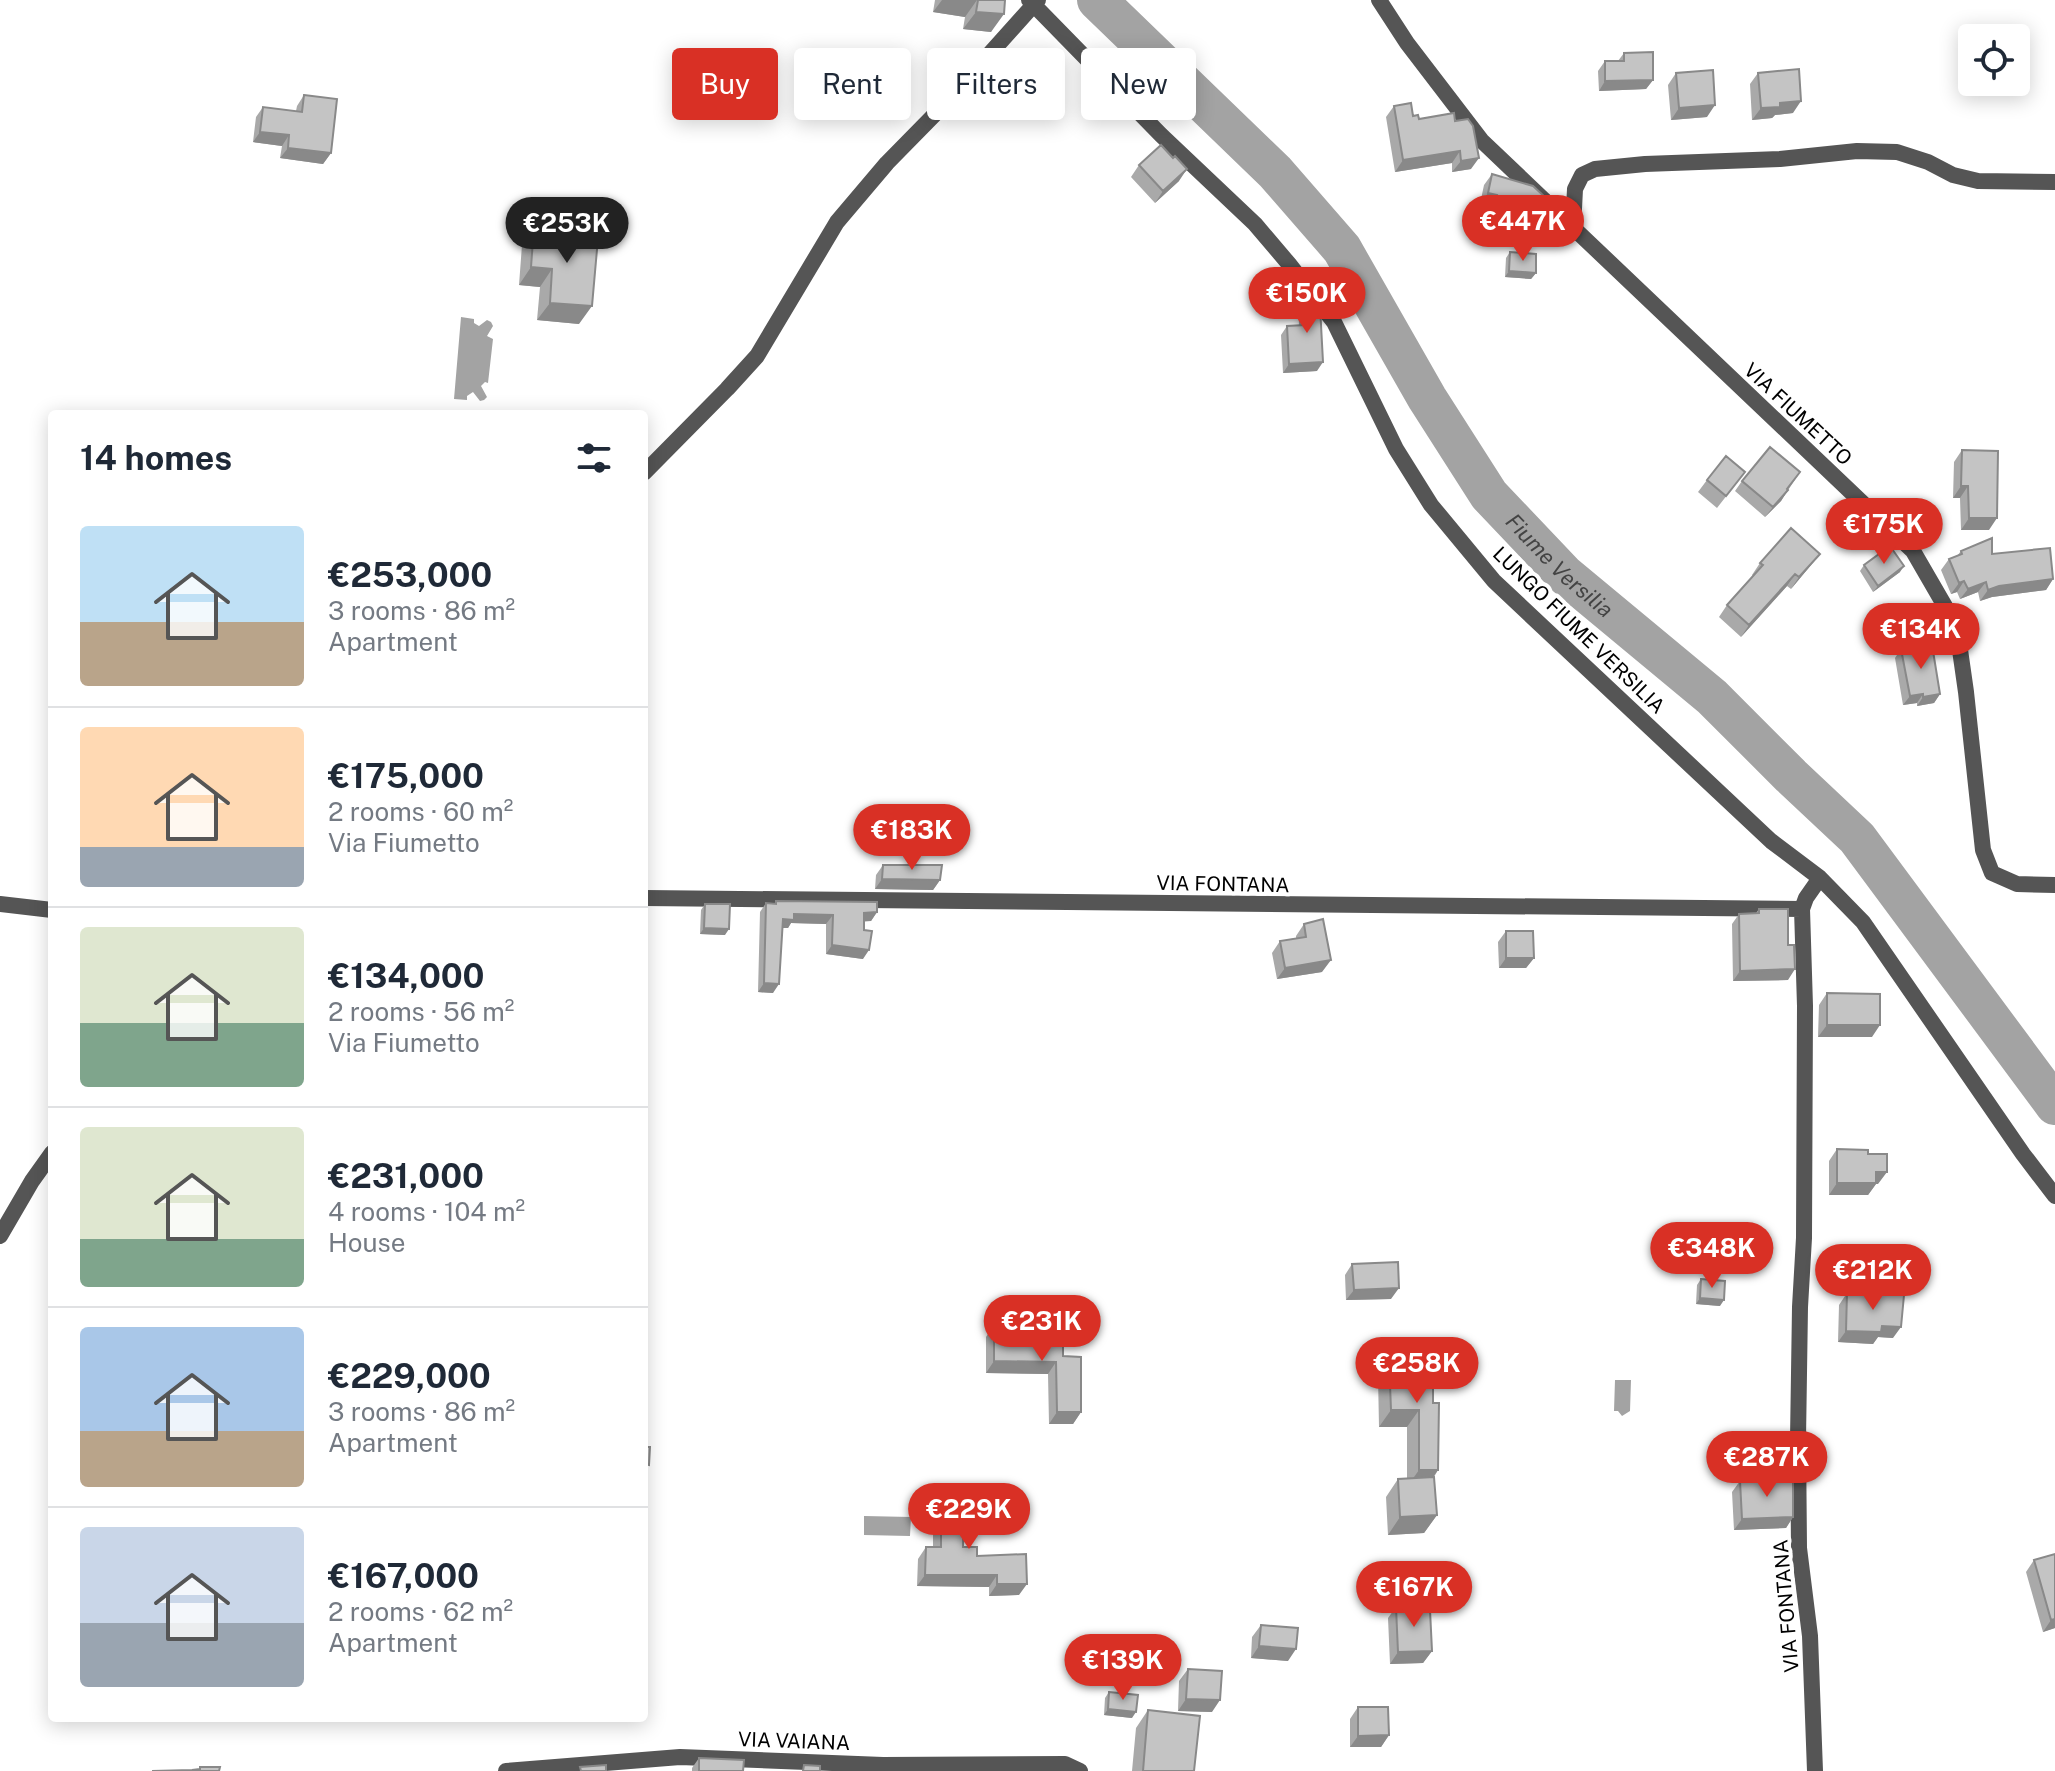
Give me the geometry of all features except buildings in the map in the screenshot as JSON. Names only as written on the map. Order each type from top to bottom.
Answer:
[{"type":"street","name":"VIA FIUMETTO","points":[[1379,0],[1407,43],[1482,141],[1913,551],[1946,608],[1959,643],[1983,850],[1992,873],[2017,884],[2055,885]]},
{"type":"street","points":[[648,469],[757,356],[837,222],[1034,2]]},
{"type":"street","name":"LUNGO FIUME VERSILIA","points":[[1034,2],[1190,164],[1255,224],[1289,264],[1334,322],[1396,449],[1431,505],[1494,581],[1771,841],[1820,878],[1863,922],[2055,1196]]},
{"type":"street","points":[[1573,228],[1575,189],[1582,175],[1595,169],[1645,164],[1780,159],[1857,151],[1897,152],[1928,162],[1953,175],[1978,181],[2055,182]]},
{"type":"street","points":[[1802,909],[1820,878]]},
{"type":"street","name":"VIA FONTANA","points":[[648,898],[1802,909],[1805,1006],[1799,1548],[1810,1636],[1815,1771]]},
{"type":"street","points":[[0,904],[48,910]]},
{"type":"street","points":[[0,1236],[48,1159]]},
{"type":"street","name":"VIA VAIANA","points":[[506,1771],[680,1757],[883,1765],[1065,1764],[1080,1771]]},
{"type":"shaded area","points":[[461,317],[474,319],[479,326],[487,320],[493,326],[487,336],[493,339],[488,383],[481,386],[487,397],[484,400],[480,401],[473,392],[467,400],[454,399]]},
{"type":"shaded area","points":[[1615,1380],[1631,1380],[1630,1411],[1622,1416],[1614,1411]]},
{"type":"shaded area","points":[[864,1516],[911,1517],[910,1536],[864,1535]]},
{"type":"waterway","name":"Fiume Versilia","points":[[1097,0],[1275,172],[1342,249],[1427,398],[1489,495],[1565,575],[1712,697],[1857,838],[2055,1105]]}]
